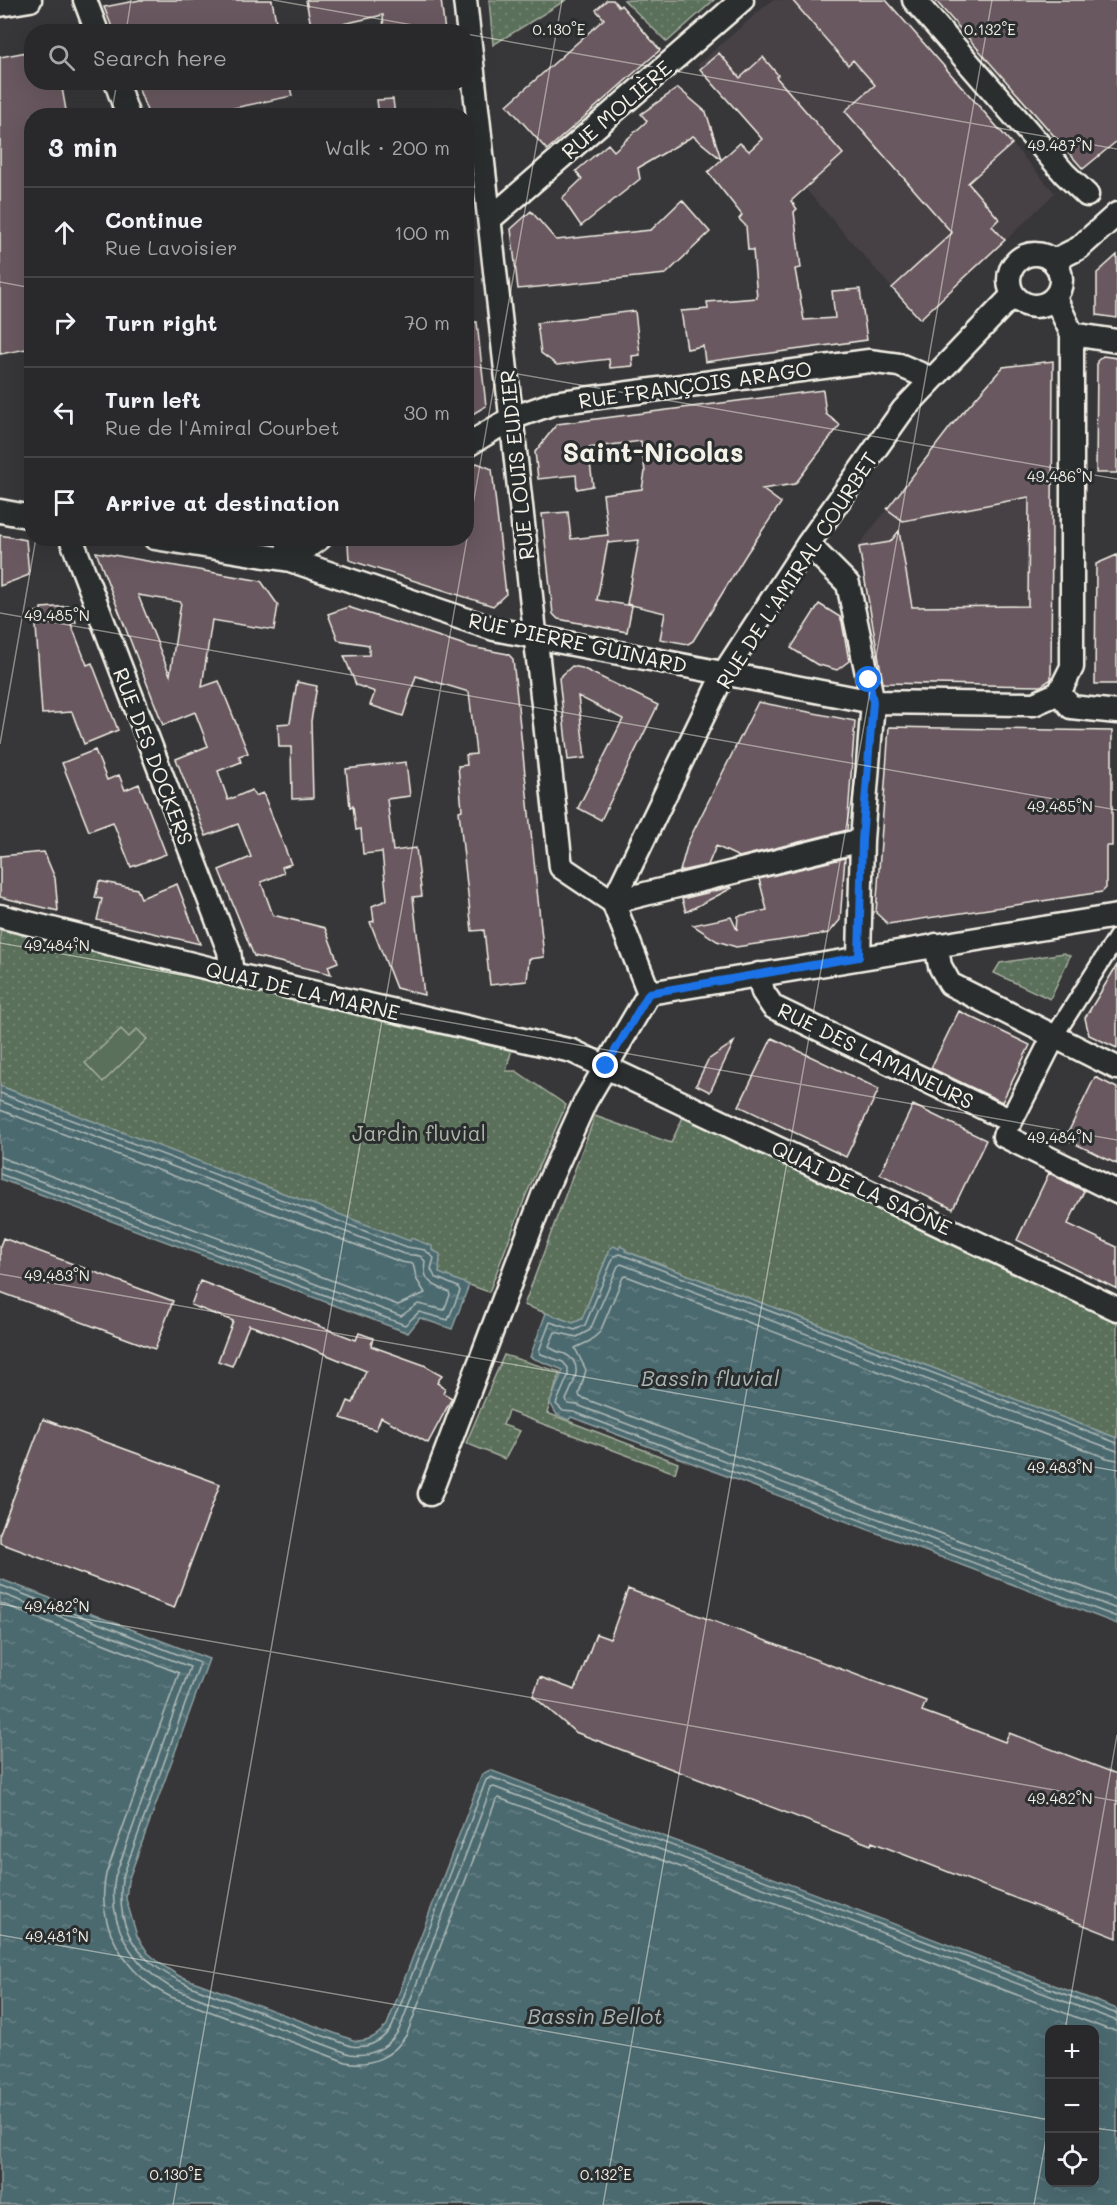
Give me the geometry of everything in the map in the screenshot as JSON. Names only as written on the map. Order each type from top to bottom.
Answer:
[{"type":"street","points":[[0,5],[30,0]]},
{"type":"street","points":[[85,0],[94,24]]},
{"type":"street","name":"RUE LOUIS EUDIER","points":[[465,0],[468,24]]},
{"type":"street","name":"RUE MOLIÈRE","points":[[490,219],[742,0]]},
{"type":"street","points":[[914,0],[1065,174],[1087,195]]},
{"type":"street","name":"RUE LOUIS EUDIER","points":[[474,79],[561,867],[613,902]]},
{"type":"street","points":[[119,90],[126,108]]},
{"type":"street","points":[[1053,261],[1079,248],[1117,214]]},
{"type":"street","points":[[1034,254],[1053,261],[1061,279],[1054,298],[1041,306],[1034,306],[1026,305],[1013,296],[1009,276],[1020,258],[1034,254]]},
{"type":"street","name":"RUE DE L'AMIRAL COURBET","points":[[613,902],[724,673],[808,544],[903,410],[1013,296]]},
{"type":"street","points":[[1054,298],[1072,334],[1072,667],[1059,693],[1071,707],[1117,712]]},
{"type":"street","points":[[1072,334],[1117,341]]},
{"type":"street","name":"RUE FRANÇOIS ARAGO","points":[[474,441],[512,418],[554,404],[869,361],[899,365],[932,379]]},
{"type":"street","points":[[0,512],[24,516]]},
{"type":"street","points":[[808,544],[848,584],[873,702],[862,840],[859,957]]},
{"type":"street","name":"RUE DES DOCKERS","points":[[74,546],[229,951],[232,974]]},
{"type":"street","name":"RUE PIERRE GUINARD","points":[[252,546],[288,549],[494,629],[873,702],[1034,704],[1059,693]]},
{"type":"street","points":[[649,993],[613,902],[862,840]]},
{"type":"street","name":"QUAI DE LA MARNE","points":[[0,916],[232,974],[572,1051],[606,1066]]},
{"type":"street","points":[[649,993],[761,983],[859,957],[1117,916]]},
{"type":"street","points":[[1008,1129],[1053,1038],[1117,937]]},
{"type":"street","points":[[936,945],[940,966],[950,984],[1053,1038],[1117,1068]]},
{"type":"street","name":"RUE DES LAMANEURS","points":[[761,983],[773,1007],[1008,1129],[1117,1192]]},
{"type":"street","points":[[430,1494],[544,1194],[585,1102],[649,993]]},
{"type":"street","name":"QUAI DE LA SAÔNE","points":[[606,1066],[1117,1310]]},
{"type":"shaded area","points":[[772,0],[887,0],[1055,193],[978,267],[919,319],[697,65]]},
{"type":"shaded area","points":[[1011,501],[1052,501],[1052,607],[870,607],[859,545],[887,509],[904,521]]},
{"type":"green space","points":[[489,0],[566,0],[493,45]]},
{"type":"green space","points":[[624,0],[714,0],[667,42]]},
{"type":"green space","name":"Jardin fluvial","points":[[0,930],[513,1045],[506,1071],[516,1071],[566,1105],[526,1195],[489,1292],[441,1275],[437,1269],[440,1261],[432,1250],[0,1086]]},
{"type":"green space","points":[[1064,953],[1070,956],[1050,999],[994,973],[1000,963]]},
{"type":"green space","points":[[121,1029],[129,1037],[137,1029],[147,1039],[103,1082],[85,1063]]},
{"type":"green space","points":[[685,1113],[1117,1322],[1117,1438],[620,1249],[610,1249],[582,1319],[573,1323],[524,1305],[595,1116],[671,1143]]},
{"type":"green space","points":[[504,1355],[560,1372],[547,1413],[678,1463],[675,1473],[508,1411],[503,1425],[520,1431],[505,1459],[466,1443]]},
{"type":"water","points":[[0,1086],[410,1241],[411,1238],[432,1246],[432,1250],[440,1254],[439,1273],[469,1285],[452,1329],[420,1318],[408,1333],[0,1179]]},
{"type":"water","name":"Bassin fluvial","points":[[614,1246],[619,1249],[620,1246],[626,1249],[625,1251],[1117,1438],[1117,1624],[571,1417],[569,1420],[557,1415],[550,1403],[563,1370],[530,1357],[546,1313],[573,1323],[582,1319],[610,1249]]},
{"type":"water","name":"Bassin Bellot","points":[[0,1579],[209,1659],[128,1881],[126,1899],[137,1936],[148,1953],[179,1976],[353,2040],[368,2039],[376,2035],[387,2025],[482,1774],[490,1770],[1117,2009],[1117,2205],[0,2205]]},
{"type":"building","points":[[140,0],[272,0],[276,24],[111,24],[104,7]]},
{"type":"building","points":[[306,0],[441,0],[444,24],[384,24],[383,15],[343,24],[311,24]]},
{"type":"building","points":[[607,0],[613,0],[619,7],[621,5],[660,50],[547,150],[507,105],[604,19],[596,10]]},
{"type":"building","points":[[792,0],[886,0],[1012,144],[968,183],[999,219],[992,226],[1005,240],[920,319],[892,288],[952,233],[845,111],[875,85],[853,60],[848,65]]},
{"type":"building","points":[[935,0],[1117,0],[1117,141],[1083,169]]},
{"type":"building","points":[[24,52],[24,90],[62,90],[66,108],[24,108],[24,350],[0,354],[0,57]]},
{"type":"building","points":[[719,53],[740,78],[763,57],[778,75],[776,77],[843,154],[791,201],[797,209],[794,212],[801,268],[795,269],[804,320],[835,318],[832,291],[860,289],[867,340],[705,362],[703,346],[687,349],[681,311],[708,309],[707,302],[757,298],[753,250],[748,250],[746,226],[739,219],[742,215],[708,172],[740,143],[749,151],[762,139],[700,69]]},
{"type":"building","points":[[678,88],[706,112],[721,159],[693,136],[638,168],[640,179],[581,226],[562,198],[582,179],[576,171],[608,144],[614,151],[647,121],[641,114]]},
{"type":"building","points":[[139,90],[291,90],[292,96],[234,108],[146,108]]},
{"type":"building","points":[[393,99],[394,108],[378,108],[377,100]]},
{"type":"building","points":[[682,200],[710,232],[666,274],[518,289],[511,229],[531,211],[556,240],[651,230]]},
{"type":"building","points":[[1117,255],[1117,318],[1097,315],[1097,273]]},
{"type":"building","points":[[635,311],[640,355],[632,356],[633,366],[610,368],[609,359],[557,365],[541,353],[537,323]]},
{"type":"building","points":[[474,322],[477,322],[486,406],[474,413]]},
{"type":"building","points":[[1103,356],[1117,358],[1117,473],[1096,473],[1097,361]]},
{"type":"building","points":[[1053,361],[1051,679],[1041,686],[883,683],[859,547],[890,542],[899,531],[912,607],[1028,606],[1029,497],[903,521],[887,509],[951,426],[1003,367]]},
{"type":"building","points":[[823,390],[826,414],[840,425],[795,484],[762,489],[781,503],[693,641],[688,644],[660,639],[665,613],[627,604],[639,540],[608,543],[608,541],[597,600],[632,606],[627,632],[558,619],[553,614],[542,514],[568,512],[571,539],[608,535],[603,494],[642,489],[645,472],[641,441],[588,448],[593,486],[577,489],[576,475],[538,479],[535,452],[557,424]]},
{"type":"building","points":[[477,463],[492,469],[506,594],[493,606],[349,560],[348,546],[474,546],[474,465]]},
{"type":"building","points":[[0,535],[24,540],[29,575],[0,586]]},
{"type":"building","points":[[96,552],[261,581],[278,605],[274,630],[212,620],[202,687],[219,681],[248,753],[239,756],[241,762],[218,771],[228,800],[252,790],[255,796],[263,793],[291,864],[282,867],[284,873],[261,882],[273,915],[325,928],[338,962],[328,966],[331,974],[254,956],[219,870],[251,857],[238,824],[206,836],[176,759],[208,746],[195,712],[163,725]],"holes":[[[138,595],[181,602],[170,675]]]},
{"type":"building","points":[[1117,555],[1117,684],[1095,684],[1096,564]]},
{"type":"building","points":[[819,604],[840,617],[842,622],[849,661],[837,670],[816,664],[791,648]]},
{"type":"building","points":[[70,606],[76,622],[71,624],[87,665],[92,663],[118,730],[84,744],[72,712],[42,714],[35,612],[41,611],[41,608]]},
{"type":"building","points":[[348,607],[471,647],[508,654],[513,659],[544,957],[529,959],[527,981],[490,985],[484,930],[472,931],[459,811],[462,810],[458,766],[467,765],[466,755],[476,754],[469,692],[416,676],[403,716],[370,705],[375,692],[356,685],[344,656],[369,655],[369,645],[338,640],[328,614]]},
{"type":"building","points":[[572,666],[582,668],[658,705],[601,820],[578,808],[623,719],[578,696],[585,758],[568,760],[559,678]]},
{"type":"building","points":[[297,682],[317,686],[311,721],[313,798],[292,799],[291,747],[279,747],[278,724],[290,723]]},
{"type":"building","points":[[758,702],[855,721],[847,830],[739,857],[716,846],[708,865],[680,871],[688,842]]},
{"type":"building","points":[[889,727],[1112,731],[1112,846],[1106,846],[1106,888],[1102,892],[888,924],[876,913]]},
{"type":"building","points":[[95,750],[107,780],[119,775],[125,790],[139,784],[166,854],[131,867],[113,822],[89,831],[62,763]]},
{"type":"building","points":[[406,762],[410,796],[387,799],[393,851],[416,848],[422,896],[413,897],[424,995],[396,988],[370,922],[374,921],[372,906],[387,900],[382,852],[363,854],[361,829],[356,830],[353,806],[350,807],[346,769]]},
{"type":"building","points":[[44,852],[55,878],[58,911],[0,897],[0,856]]},
{"type":"building","points":[[845,858],[840,920],[829,933],[736,947],[717,941],[693,925],[731,917],[737,930],[738,916],[767,910],[759,879]]},
{"type":"building","points":[[99,881],[137,889],[141,898],[177,884],[200,944],[97,920],[102,899],[95,898]]},
{"type":"building","points":[[732,888],[686,912],[682,899]]},
{"type":"building","points":[[1117,965],[1117,1048],[1089,1035],[1085,1018]]},
{"type":"building","points":[[959,1011],[1030,1045],[1002,1102],[931,1068]]},
{"type":"building","points":[[772,1038],[879,1089],[846,1157],[739,1106]]},
{"type":"building","points":[[734,1042],[710,1092],[696,1085],[708,1060]]},
{"type":"building","points":[[1095,1077],[1117,1088],[1117,1164],[1065,1139]]},
{"type":"building","points":[[913,1105],[986,1140],[953,1209],[880,1174]]},
{"type":"building","points":[[1049,1173],[1084,1191],[1068,1224],[1117,1247],[1117,1289],[1017,1240]]},
{"type":"building","points":[[3,1238],[173,1301],[155,1349],[0,1292],[0,1246]]},
{"type":"building","points":[[200,1281],[356,1340],[359,1333],[373,1338],[371,1346],[424,1365],[442,1375],[437,1383],[445,1388],[443,1393],[452,1398],[428,1443],[381,1417],[376,1430],[341,1418],[348,1401],[353,1403],[366,1371],[291,1340],[249,1325],[232,1366],[218,1361],[233,1321],[191,1305]]},
{"type":"building","points":[[43,1419],[220,1484],[174,1608],[0,1543],[0,1533]]},
{"type":"building","points":[[628,1589],[926,1701],[922,1711],[1005,1742],[1009,1733],[1117,1774],[1117,1938],[872,1842],[871,1845],[575,1732],[533,1696],[540,1677],[575,1690],[596,1634],[610,1639]]},
{"type":"district","name":"Saint-Nicolas","points":[[653,451]]},
{"type":"route","points":[[606,1066],[649,993],[859,957],[862,840],[873,702],[869,680]]}]
